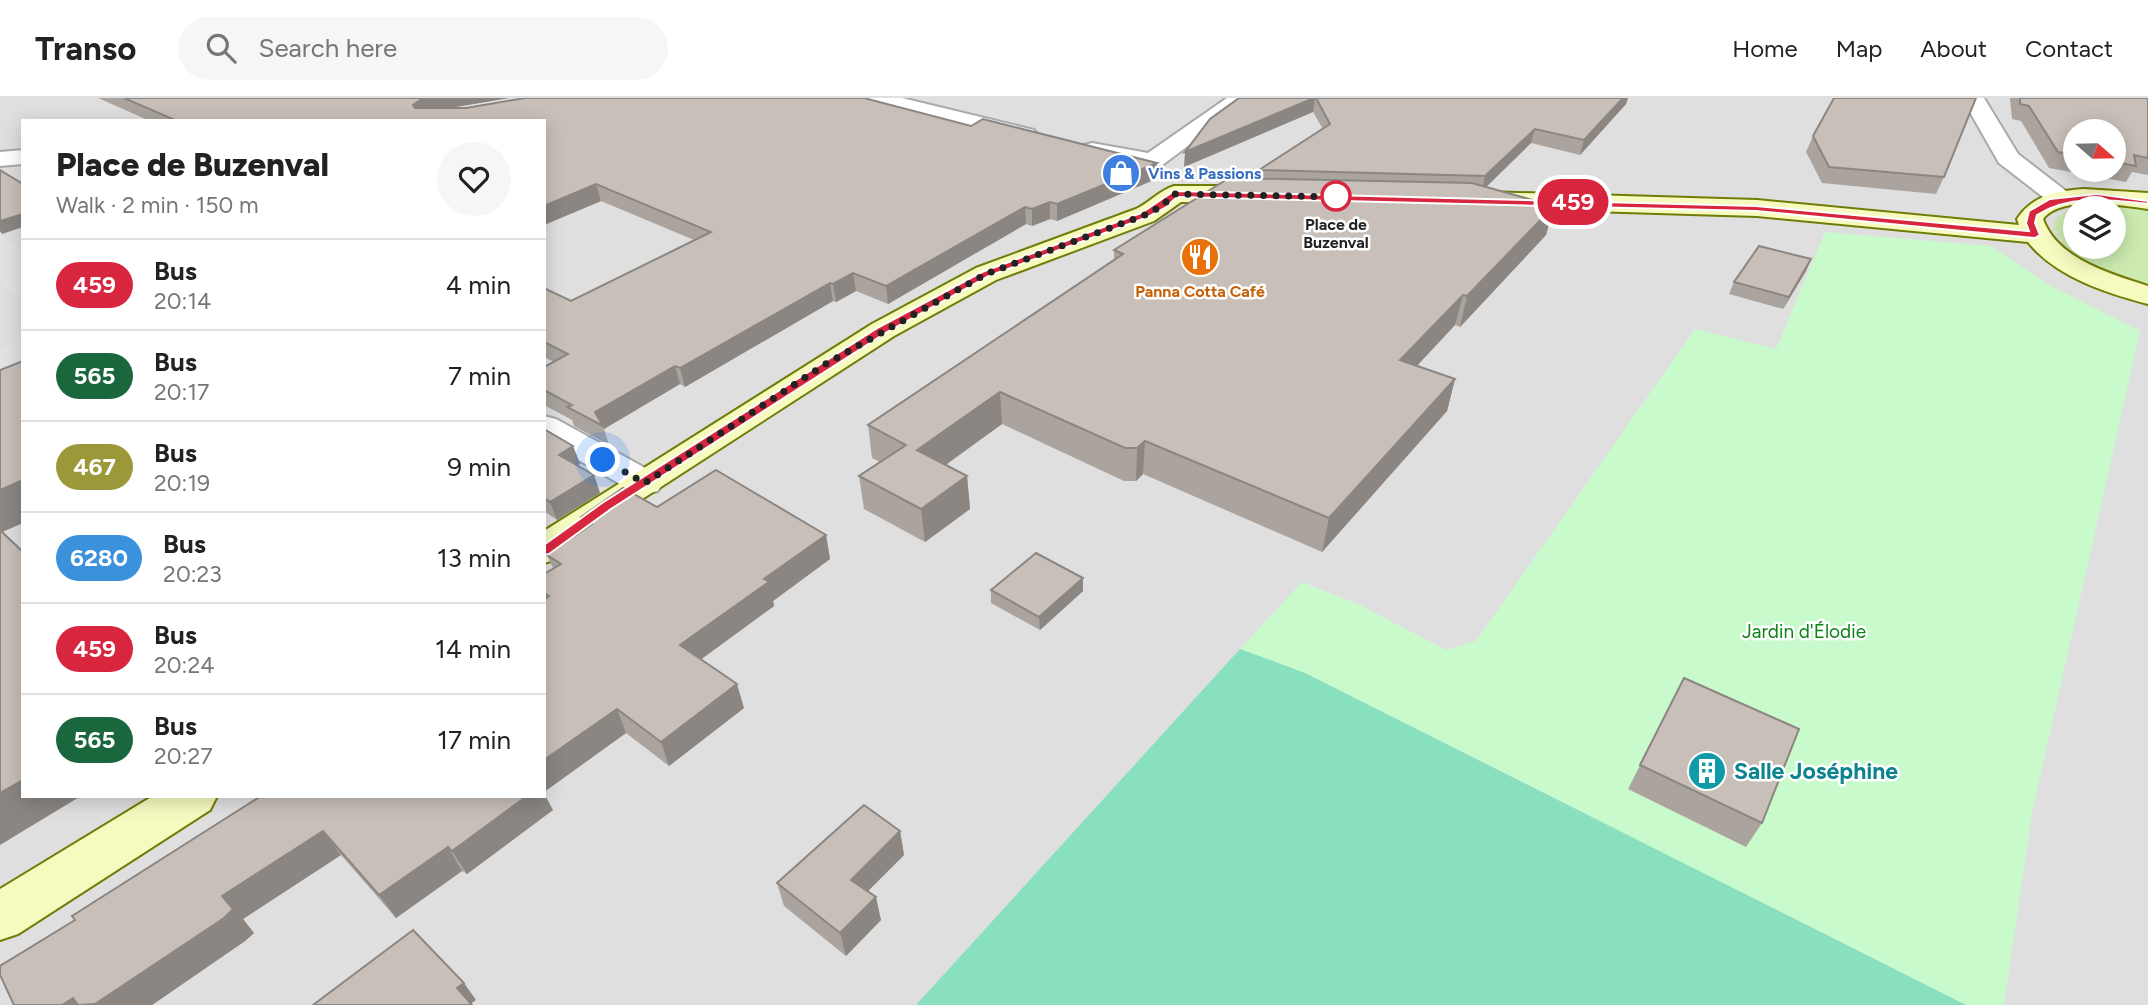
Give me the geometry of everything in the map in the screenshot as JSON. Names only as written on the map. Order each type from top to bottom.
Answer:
[{"type":"street","points":[[875,98],[1048,141]]},
{"type":"street","points":[[1152,161],[1241,98]]},
{"type":"street","points":[[1973,98],[1997,134],[2008,158],[2061,199]]},
{"type":"street","points":[[1074,146],[1152,161],[1174,194]]},
{"type":"street","points":[[0,159],[21,157]]},
{"type":"street","points":[[546,549],[606,506],[824,365],[986,274],[1145,215],[1162,206],[1174,194],[1277,195]]},
{"type":"street","points":[[2143,295],[2068,262],[2035,235],[2030,223],[2033,213],[2048,203],[2061,199],[2097,196],[2148,201]]},
{"type":"street","points":[[1468,200],[1756,208],[2035,235]]},
{"type":"street","points":[[546,427],[645,483]]},
{"type":"street","points":[[0,917],[190,798]]},
{"type":"shaded area","points":[[0,98],[2148,98],[2148,1005],[0,1005]]},
{"type":"shaded area","points":[[0,235],[21,249],[21,298],[0,285]]},
{"type":"shaded area","points":[[21,336],[21,368],[0,376],[0,352]]},
{"type":"green space","points":[[2126,206],[2148,208],[2148,287],[2095,267],[2082,259],[2126,259]]},
{"type":"green space","points":[[2063,214],[2063,243],[2054,229],[2054,221]]},
{"type":"green space","name":"Jardin d'Élodie","points":[[1825,232],[1991,246],[2051,286],[2140,331],[2032,813],[2004,1005],[1966,1005],[1305,673],[1240,649],[1302,582],[1360,605],[1446,650],[1476,641],[1695,329],[1776,349]]},
{"type":"green space","points":[[1240,649],[1305,673],[1966,1005],[916,1005]]},
{"type":"building","points":[[124,98],[423,98],[413,105],[415,108],[466,108],[525,98],[864,98],[971,126],[983,119],[1157,163],[1057,204],[1050,202],[1032,209],[1025,207],[886,286],[853,273],[833,284],[830,283],[680,368],[675,366],[595,412],[603,426],[567,407],[572,405],[546,391],[546,366],[568,354],[546,343],[546,289],[571,301],[711,232],[596,184],[546,205],[546,119],[172,119]]},
{"type":"building","points":[[1239,98],[1314,98],[1185,152],[1210,119]]},
{"type":"building","points":[[1316,98],[1623,98],[1584,140],[1535,129],[1485,176],[1259,170],[1330,124]]},
{"type":"building","points":[[1834,98],[1976,98],[1944,177],[1829,167],[1813,136]]},
{"type":"building","points":[[2020,98],[2148,98],[2148,158],[2134,155],[2136,166],[2126,164],[2126,119],[2063,119],[2063,153],[2058,152],[2029,106],[2020,104]]},
{"type":"building","points":[[0,170],[21,183],[21,215],[0,221]]},
{"type":"building","points":[[1229,178],[1472,183],[1554,206],[1467,296],[1463,295],[1400,360],[1455,379],[1329,518],[1145,441],[1137,448],[1125,448],[1000,392],[917,450],[967,476],[921,509],[859,476],[906,445],[868,425],[1123,254],[1114,250]]},
{"type":"building","points":[[1759,246],[1811,259],[1789,297],[1734,282]]},
{"type":"building","points":[[21,362],[21,481],[0,490],[0,370]]},
{"type":"building","points":[[546,430],[573,446],[559,455],[594,475],[550,502],[546,499]]},
{"type":"building","points":[[716,470],[826,535],[764,579],[769,582],[680,645],[737,684],[661,742],[617,709],[546,759],[546,598],[549,596],[546,594],[546,573],[561,564],[547,555],[592,524],[581,517],[623,488],[657,507]]},
{"type":"building","points":[[0,530],[21,550],[21,781],[0,793]]},
{"type":"building","points":[[1036,553],[1083,578],[1039,617],[991,590]]},
{"type":"building","name":"Salle Joséphine","points":[[1684,678],[1799,729],[1762,823],[1640,765]]},
{"type":"building","points":[[258,798],[524,798],[452,851],[448,847],[379,895],[323,831],[222,896],[233,909],[224,918],[95,1004],[78,1005],[73,998],[62,1005],[14,1005],[0,975],[0,966],[75,920],[72,916]]},
{"type":"building","points":[[864,805],[900,831],[851,880],[876,897],[840,933],[777,883]]},
{"type":"building","points":[[413,930],[464,983],[457,988],[472,1005],[313,1005]]},
{"type":"bus line","name":"459","points":[[546,549],[606,506],[883,330],[986,274],[1145,215],[1162,206],[1174,194],[1756,208],[2035,235],[2030,223],[2033,213],[2053,201],[2097,196],[2148,201]]},
{"type":"place","name":"Vins & Passions","points":[[1121,173]]},
{"type":"place","name":"Place de Buzenval","points":[[1336,196]]},
{"type":"place","name":"Panna Cotta Café","points":[[1200,257]]},
{"type":"place","name":"Salle Joséphine","points":[[1707,771]]},
{"type":"route","points":[[603,460],[645,483],[824,365],[883,330],[986,274],[1145,215],[1162,206],[1174,194],[1345,197],[1336,196]]}]
